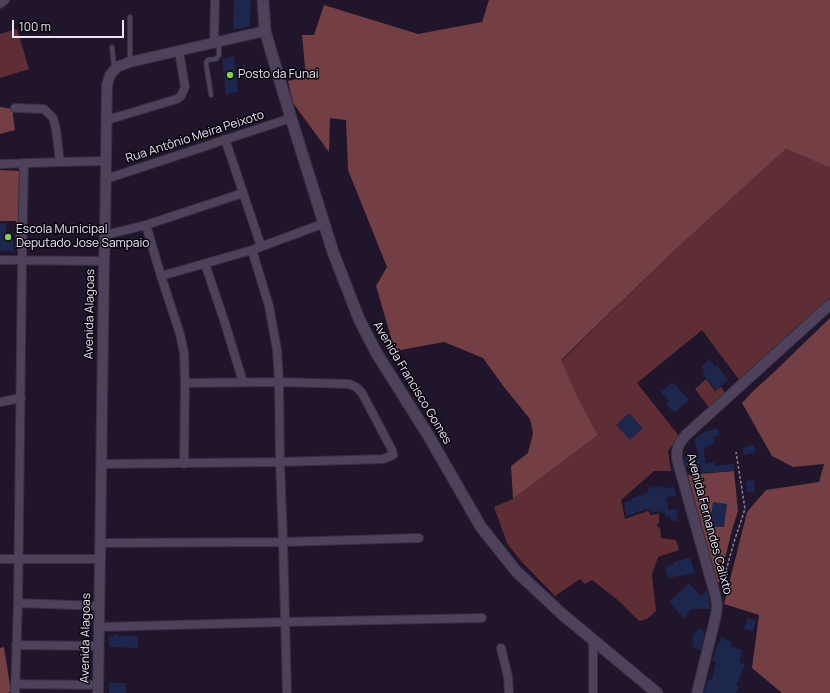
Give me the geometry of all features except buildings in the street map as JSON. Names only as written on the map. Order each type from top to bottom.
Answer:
[{"type":"main road","name":"Avenida Francisco Gomes","points":[[263,0],[265,31],[333,252],[359,319],[377,354],[428,435],[481,527],[516,571],[593,641],[657,693]]},
{"type":"street","points":[[0,4],[5,0]]},
{"type":"street","points":[[215,0],[216,42]]},
{"type":"street","points":[[114,70],[117,67],[130,62],[265,31]]},
{"type":"street","points":[[107,120],[177,99],[181,96],[185,87],[178,52]]},
{"type":"street","name":"Avenida Alagoas","points":[[98,689],[107,120],[108,85],[110,75],[114,70]]},
{"type":"street","points":[[15,108],[44,109],[53,118],[60,162]]},
{"type":"street","name":"Rua Antônio Meira Peixoto","points":[[106,179],[291,118]]},
{"type":"street","points":[[225,139],[260,246]]},
{"type":"street","points":[[0,164],[106,162]]},
{"type":"street","points":[[15,693],[18,603],[24,163]]},
{"type":"street","points":[[105,235],[146,225],[243,193]]},
{"type":"street","points":[[161,276],[252,250],[325,223]]},
{"type":"street","points":[[146,225],[180,334],[184,353],[184,464]]},
{"type":"street","points":[[252,250],[268,306],[277,350],[287,693]]},
{"type":"street","points":[[0,260],[104,261]]},
{"type":"street","points":[[205,264],[244,382]]},
{"type":"street","name":"Avenida Fernandes Calixto","points":[[697,693],[716,614],[717,604],[677,459],[679,444],[686,435],[830,305]]},
{"type":"street","points":[[102,464],[184,464],[383,459],[393,455],[392,450],[362,392],[349,384],[279,382],[185,383]]},
{"type":"street","points":[[0,402],[21,398]]},
{"type":"street","points":[[100,543],[283,542],[420,538]]},
{"type":"street","points":[[0,559],[100,559]]},
{"type":"street","points":[[18,603],[100,606]]},
{"type":"street","points":[[99,627],[482,618]]},
{"type":"street","points":[[593,641],[593,693]]},
{"type":"street","points":[[16,645],[98,646]]},
{"type":"street","points":[[501,648],[508,677],[509,693]]},
{"type":"street","points":[[15,684],[98,689]]},
{"type":"lane","points":[[130,17],[130,62]]},
{"type":"lane","points":[[211,95],[206,63],[208,60],[216,59],[219,55],[216,42]]},
{"type":"lane","points":[[112,47],[114,70]]},
{"type":"path","points":[[721,590],[745,509],[736,452]]},
{"type":"shaded area","points":[[489,0],[830,0],[830,168],[786,149],[676,249],[561,360],[578,398],[598,435],[513,499],[511,466],[528,453],[533,433],[530,419],[483,358],[444,342],[395,351],[376,286],[387,267],[348,170],[346,120],[330,118],[329,152],[293,103],[288,81],[306,77],[302,35],[314,35],[324,5],[418,34],[482,22]]},
{"type":"shaded area","points":[[17,29],[29,69],[0,78],[0,34]]},
{"type":"shaded area","points":[[0,107],[13,109],[15,130],[0,134]]},
{"type":"shaded area","points":[[786,149],[830,168],[830,298],[792,331],[740,381],[702,330],[637,383],[679,436],[668,451],[671,471],[654,471],[621,500],[625,519],[648,511],[651,515],[659,514],[659,522],[657,526],[660,528],[661,538],[676,540],[679,550],[658,557],[652,575],[656,611],[647,619],[639,621],[619,601],[592,580],[585,584],[580,579],[555,596],[521,561],[507,543],[494,507],[513,499],[598,435],[578,398],[561,361],[676,249]]},
{"type":"shaded area","points":[[0,170],[21,171],[19,248],[15,248],[16,221],[0,221]]},
{"type":"shaded area","points":[[830,318],[830,693],[782,693],[752,668],[759,615],[724,604],[747,512],[766,490],[819,482],[824,464],[793,467],[772,456],[742,403]]},
{"type":"shaded area","points":[[706,379],[715,391],[721,387],[726,394],[710,409],[695,389]]},
{"type":"shaded area","points":[[734,471],[738,511],[719,583],[716,582],[688,475]]},
{"type":"shaded area","points":[[4,647],[11,692],[0,693],[0,648]]},
{"type":"place","name":"Posto da Funai","points":[[230,75]]},
{"type":"place","name":"Escola Municipal Deputado Jose Sampaio","points":[[8,237]]}]
